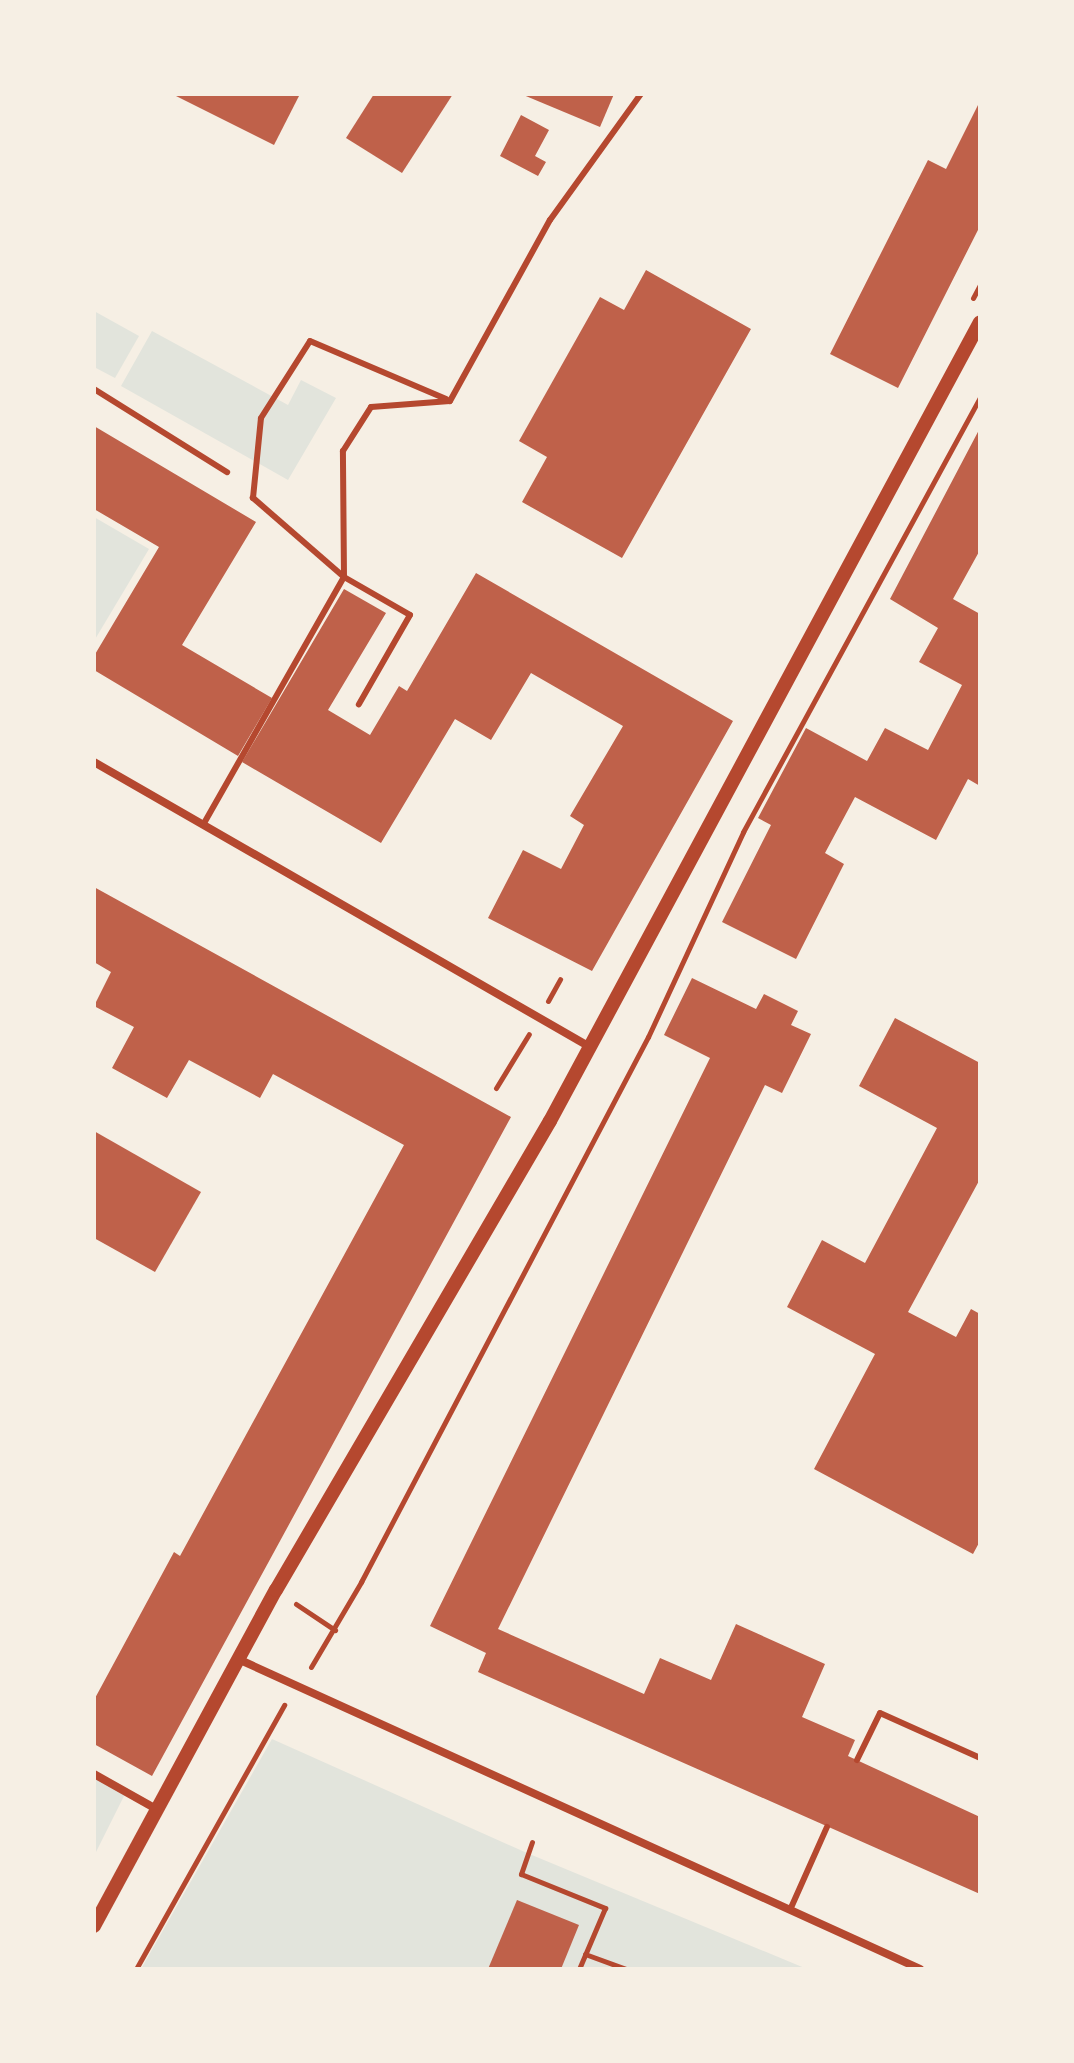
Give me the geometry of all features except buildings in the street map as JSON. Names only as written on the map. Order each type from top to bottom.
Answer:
[{"type":"street","points":[[94,1926],[276,1590],[590,1047],[980,322]]},
{"type":"street","points":[[94,762],[590,1047]]},
{"type":"street","points":[[238,1659],[920,1969]]},
{"type":"street","points":[[94,1774],[158,1810]]},
{"type":"lane","points":[[450,401],[550,220],[641,94]]},
{"type":"lane","points":[[359,704],[410,615],[344,577],[253,498],[261,418],[310,341],[450,401]]},
{"type":"lane","points":[[94,389],[227,472]]},
{"type":"lane","points":[[203,825],[344,577],[343,451],[371,407],[450,401]]},
{"type":"lane","points":[[857,1760],[880,1713],[980,1758]]},
{"type":"lane","points":[[790,1910],[827,1827]]},
{"type":"path","points":[[136,1969],[296,1686],[335,1630],[648,1037],[743,832],[980,397]]},
{"type":"path","points":[[276,1590],[335,1630]]},
{"type":"path","points":[[532,1842],[521,1874],[605,1908],[579,1969]]},
{"type":"path","points":[[585,1954],[626,1969]]},
{"type":"shaded area","points":[[94,311],[139,336],[115,378],[94,367]]},
{"type":"shaded area","points":[[152,331],[288,405],[301,380],[336,398],[288,480],[121,386]]},
{"type":"shaded area","points":[[94,517],[149,549],[94,641]]},
{"type":"shaded area","points":[[272,1739],[527,1853],[807,1969],[141,1969]]},
{"type":"shaded area","points":[[94,1774],[126,1792],[94,1856]]}]
